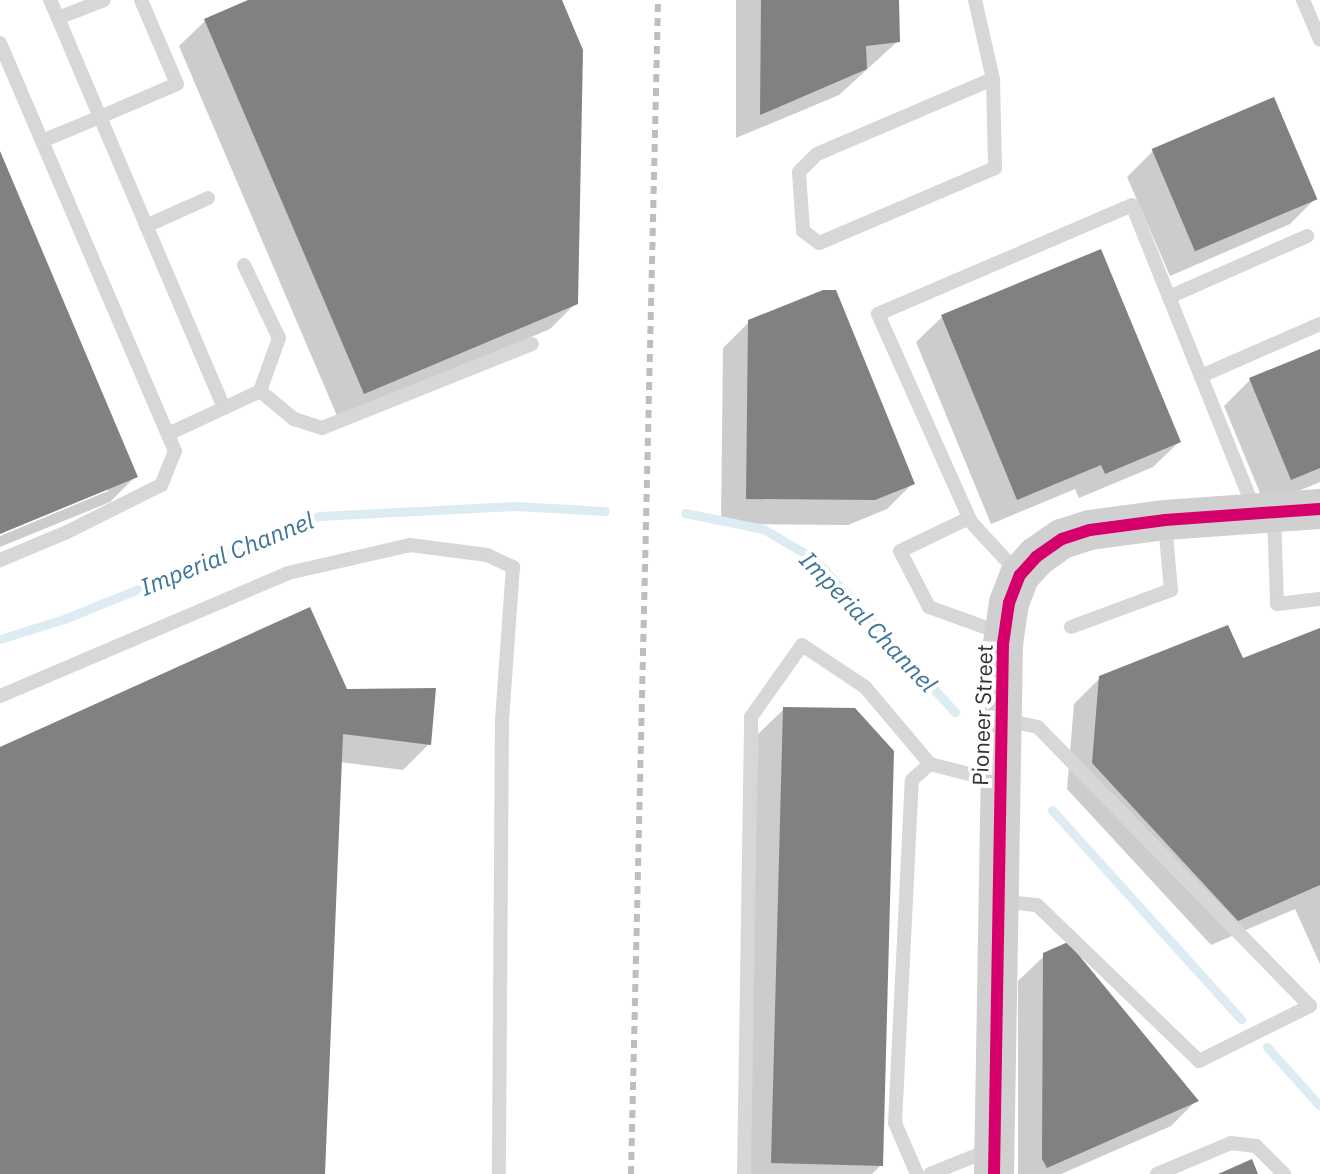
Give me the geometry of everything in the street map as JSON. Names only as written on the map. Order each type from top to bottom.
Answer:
[{"type":"street","name":"Pioneer Street","points":[[993,1161],[1001,719],[1009,603],[1020,575],[1036,557],[1062,539],[1090,530],[1165,520],[1320,509]]},
{"type":"lane","points":[[50,0],[224,408]]},
{"type":"lane","points":[[58,18],[104,0]]},
{"type":"lane","points":[[42,141],[177,84],[141,0]]},
{"type":"lane","points":[[975,0],[993,79],[995,168],[819,243],[803,231],[799,172],[817,154],[993,79]]},
{"type":"lane","points":[[1303,0],[1320,40]]},
{"type":"lane","points":[[0,43],[175,451],[161,485],[67,532],[0,560]]},
{"type":"lane","points":[[146,226],[208,198]]},
{"type":"lane","points":[[1020,575],[969,518],[878,314],[1132,205],[1201,376],[1265,513],[1277,604],[1320,599]]},
{"type":"lane","points":[[1169,297],[1307,236]]},
{"type":"lane","points":[[168,434],[260,391],[279,338],[244,265]]},
{"type":"lane","points":[[1201,376],[1320,324]]},
{"type":"lane","points":[[260,391],[294,419],[322,428],[532,344]]},
{"type":"lane","points":[[969,518],[900,551],[929,607],[1005,634]]},
{"type":"lane","points":[[1071,627],[1171,590],[1165,520]]},
{"type":"lane","points":[[0,696],[288,573],[410,545],[487,555],[513,567],[502,719],[499,1174]]},
{"type":"lane","points":[[744,1174],[751,717],[802,645],[865,687],[930,764],[1000,783]]},
{"type":"lane","points":[[998,900],[1037,905],[1199,1061],[1310,1006],[1038,727],[1001,719]]},
{"type":"lane","points":[[917,1174],[895,1123],[912,780],[930,764]]},
{"type":"lane","points":[[1157,1174],[1231,1143],[1256,1146],[1284,1174]]},
{"type":"lane","points":[[930,1174],[993,1161]]},
{"type":"building","points":[[248,0],[562,0],[583,50],[578,304],[364,394],[204,19]]},
{"type":"building","points":[[761,0],[899,0],[900,42],[866,46],[867,69],[760,115]]},
{"type":"building","points":[[1274,97],[1317,199],[1195,251],[1152,149]]},
{"type":"building","points":[[0,151],[138,477],[0,534]]},
{"type":"building","points":[[1101,249],[1181,442],[1105,474],[1101,465],[1017,500],[941,315]]},
{"type":"building","points":[[823,290],[836,290],[915,484],[875,500],[746,499],[748,320]]},
{"type":"building","points":[[1320,349],[1320,468],[1291,480],[1249,378]]},
{"type":"building","points":[[310,607],[347,689],[436,688],[431,745],[343,734],[325,1174],[0,1174],[0,747]]},
{"type":"building","points":[[1228,625],[1243,658],[1320,628],[1320,885],[1238,921],[1092,763],[1099,676]]},
{"type":"building","points":[[783,707],[855,708],[894,751],[883,1166],[771,1163]]},
{"type":"building","points":[[1068,942],[1199,1101],[1047,1168],[1042,1159],[1043,953]]},
{"type":"building","points":[[1252,1159],[1258,1174],[1218,1174]]},
{"type":"waterway","name":"Imperial Channel","points":[[0,639],[64,619],[319,516],[515,506],[605,511]]},
{"type":"waterway","name":"Imperial Channel","points":[[685,513],[763,529],[806,554],[822,567],[955,712]]},
{"type":"waterway","name":"Imperial Channel","points":[[1052,810],[1241,1019]]},
{"type":"waterway","name":"Imperial Channel","points":[[1267,1047],[1320,1106]]},
{"type":"railway","points":[[631,1174],[658,0]]},
{"type":"cycle path","points":[[994,1174],[1003,644],[1009,603],[1020,575],[1036,557],[1062,539],[1090,530],[1165,520],[1320,509]]}]
